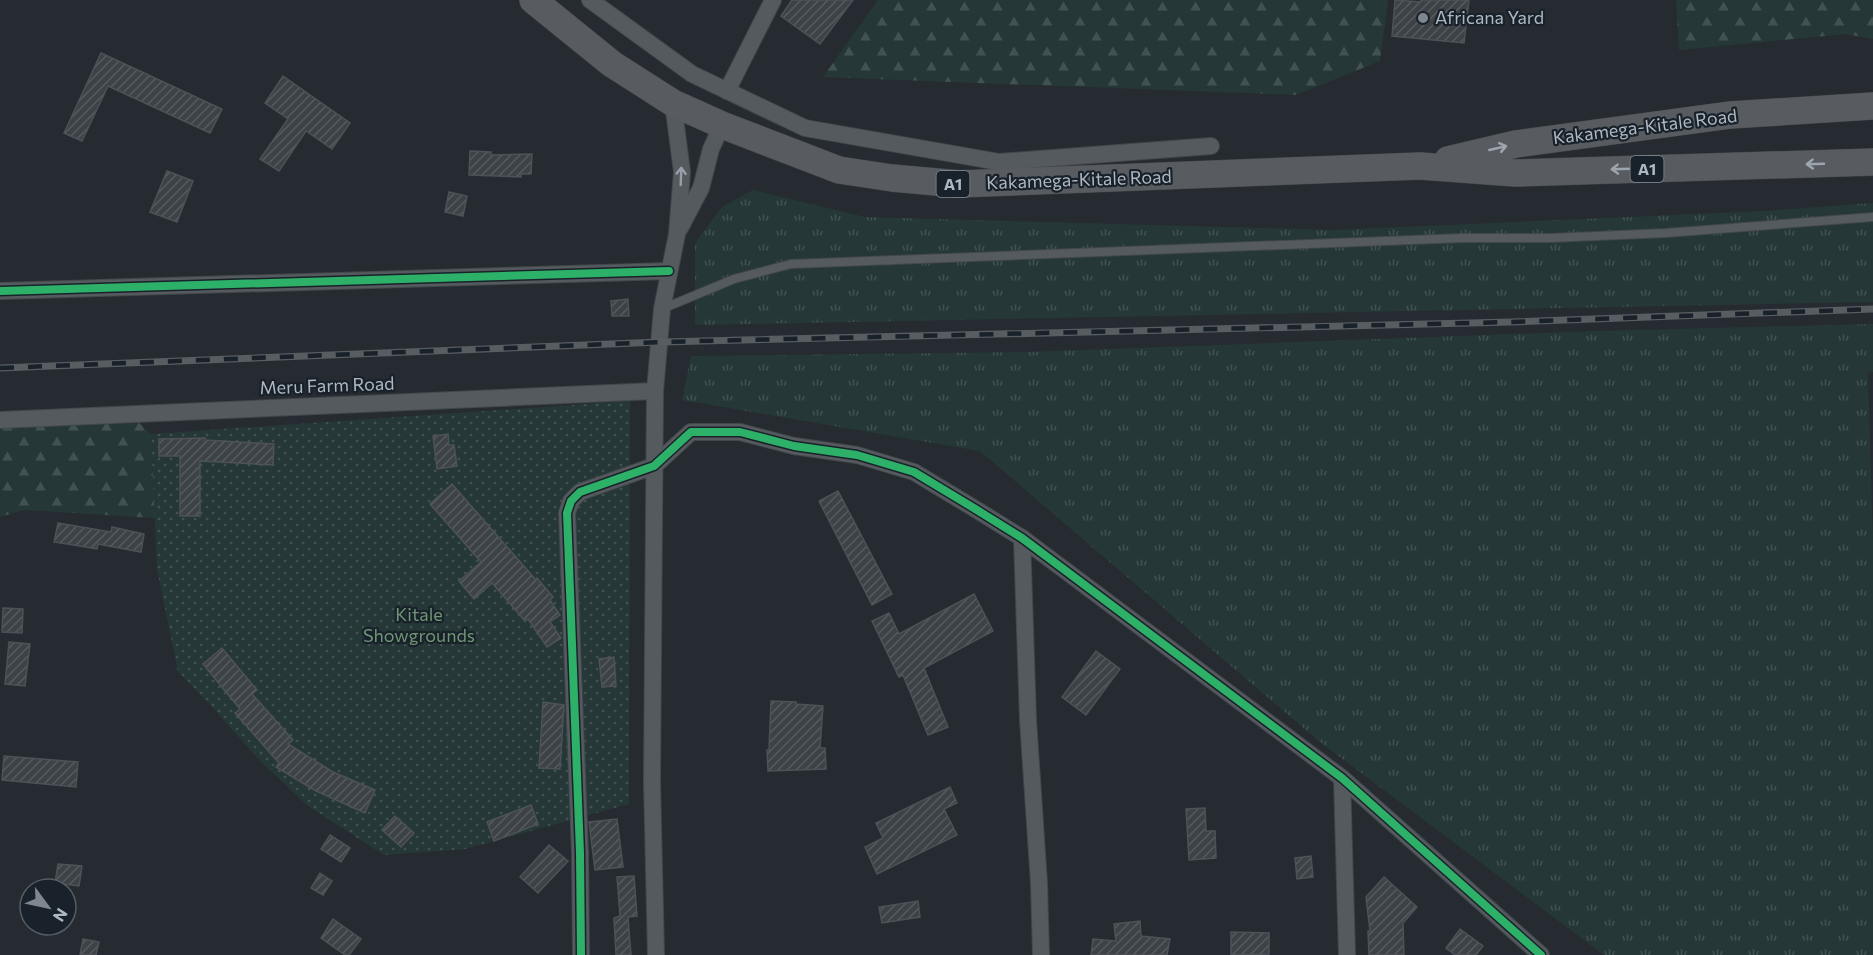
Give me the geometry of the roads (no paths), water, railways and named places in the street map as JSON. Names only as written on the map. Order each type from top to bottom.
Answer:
[{"type":"highway","name":"Kakamega-Kitale Road","points":[[533,0],[612,64],[673,103],[722,125],[839,170],[892,178],[959,184],[1420,166],[1515,173],[1873,162]]},
{"type":"highway","name":"Kakamega-Kitale Road","points":[[1420,166],[1516,144],[1730,115],[1873,106]]},
{"type":"street","points":[[590,0],[692,74],[805,128],[999,162],[1211,146]]},
{"type":"street","points":[[728,91],[773,0]]},
{"type":"street","points":[[656,955],[652,781],[655,392],[662,309],[677,234],[682,172],[673,103]]},
{"type":"street","points":[[677,234],[698,194],[708,166],[711,149],[722,125]]},
{"type":"street","points":[[0,291],[669,271]]},
{"type":"street","name":"Meru Farm Road","points":[[0,420],[655,392]]},
{"type":"street","points":[[581,955],[580,853],[567,513],[571,501],[580,492],[654,466],[691,432],[740,432],[794,446],[857,455],[914,472],[1022,538],[1342,778],[1541,955]]},
{"type":"street","points":[[1022,538],[1041,955]]},
{"type":"street","points":[[1342,778],[1347,955]]},
{"type":"lane","points":[[662,309],[734,279],[791,264],[1462,238],[1551,238],[1666,233],[1873,217]]},
{"type":"railway","points":[[0,368],[661,342],[1511,322],[1873,309]]},
{"type":"place","name":"Africana Yard","points":[[1423,18]]},
{"type":"park label","name":"Kitale Showgrounds","points":[[419,625]]}]
